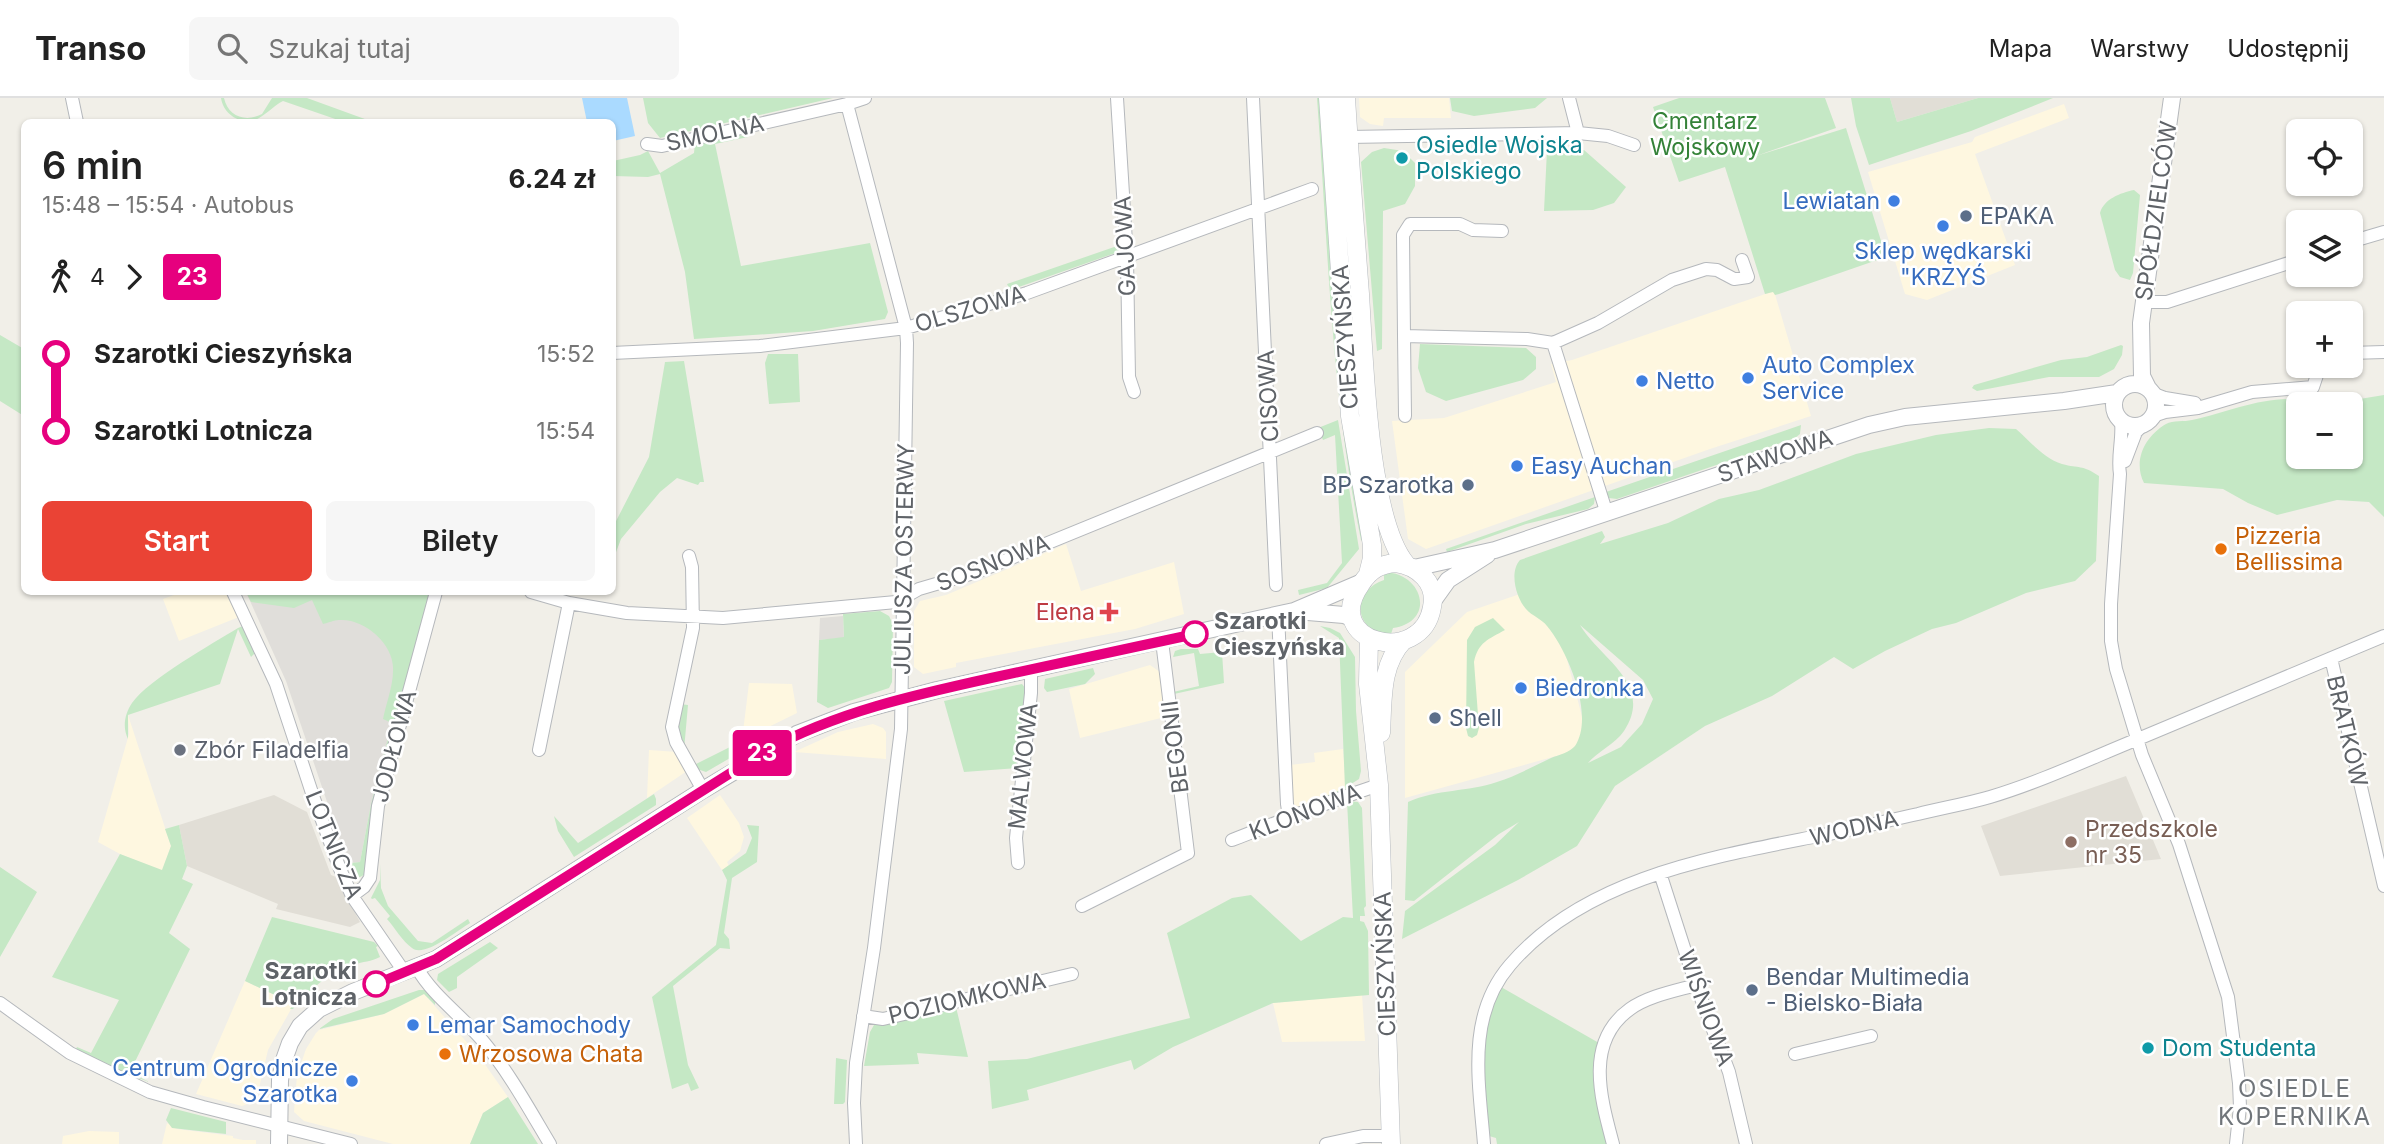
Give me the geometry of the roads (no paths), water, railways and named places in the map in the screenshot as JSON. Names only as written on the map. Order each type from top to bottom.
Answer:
[{"type":"main road","name":"CIESZYŃSKA","points":[[1328,98],[1350,416],[1371,545],[1372,558],[1365,578]]},
{"type":"main road","name":"CIESZYŃSKA","points":[[1346,98],[1365,368],[1375,460],[1386,520],[1397,554],[1410,566]]},
{"type":"main road","points":[[1386,564],[1410,566],[1428,582],[1433,601],[1432,612],[1426,623],[1417,633],[1404,640],[1384,643],[1369,638],[1358,629],[1352,618],[1353,599],[1365,578],[1386,564]]},
{"type":"main road","name":"CIESZYŃSKA","points":[[1369,638],[1368,684],[1379,785],[1391,1140]]},
{"type":"main road","name":"CIESZYŃSKA","points":[[1379,785],[1384,684],[1389,662],[1404,640]]},
{"type":"street","points":[[72,98],[76,119]]},
{"type":"street","name":"SMOLNA","points":[[647,145],[662,146],[865,98]]},
{"type":"street","name":"GAJOWA","points":[[1117,98],[1127,258],[1129,377],[1134,393]]},
{"type":"street","points":[[1253,98],[1258,208]]},
{"type":"street","points":[[1569,98],[1578,133]]},
{"type":"street","name":"SPÓŁDZIELCÓW","points":[[2121,389],[2141,323],[2172,98]]},
{"type":"street","name":"JULIUSZA OSTERWY","points":[[847,104],[906,328],[906,542],[901,729],[854,1085],[856,1144]]},
{"type":"street","points":[[1348,137],[1578,133],[1608,136],[1634,145]]},
{"type":"street","name":"OLSZOWA","points":[[616,353],[760,346],[906,328],[1027,293],[1311,189]]},
{"type":"street","name":"CISOWA","points":[[1258,208],[1276,585]]},
{"type":"street","points":[[1405,416],[1402,235],[1410,223],[1460,224],[1473,230],[1502,231]]},
{"type":"street","points":[[2363,238],[2384,232]]},
{"type":"street","points":[[1404,335],[1527,339],[1553,343],[1598,323],[1672,280],[1706,270],[1717,270],[1734,279],[1748,277],[1742,260]]},
{"type":"street","points":[[2144,302],[2167,302],[2286,264]]},
{"type":"street","name":"SPÓŁDZIELCÓW","points":[[2141,323],[2142,376],[2150,391]]},
{"type":"street","points":[[1553,343],[1607,514]]},
{"type":"street","points":[[2363,353],[2384,352]]},
{"type":"street","points":[[2119,419],[2132,426],[2165,412],[2198,408],[2252,392],[2313,387],[2316,378]]},
{"type":"street","points":[[2209,404],[2179,401],[2150,391],[2137,383],[2121,389],[2113,405],[2122,433],[2110,641],[2136,739],[2179,844],[2228,998],[2239,1083],[2239,1126],[2236,1144]]},
{"type":"street","name":"STAWOWA","points":[[1410,566],[1495,550],[1869,425],[1905,417],[2064,401],[2121,389]]},
{"type":"street","points":[[2120,474],[2136,432],[2148,420],[2156,404],[2150,391]]},
{"type":"street","name":"STAWOWA","points":[[2064,401],[2095,405],[2119,419]]},
{"type":"street","name":"SOSNOWA","points":[[541,595],[569,603],[627,613],[694,618],[764,616],[882,605],[903,600],[919,589],[977,572],[1317,433]]},
{"type":"street","name":"STAWOWA","points":[[1433,601],[1448,580],[1495,550]]},
{"type":"street","points":[[690,556],[694,618],[672,727],[676,742],[703,790]]},
{"type":"street","points":[[279,1144],[280,1080],[284,1060],[300,1026],[319,1009],[334,1000],[411,971],[797,734],[830,720],[901,699],[1286,613],[1365,578]]},
{"type":"street","name":"LOTNICZA","points":[[234,595],[276,684],[329,843],[352,895],[411,971],[427,984],[493,1053],[550,1144]]},
{"type":"street","name":"JODŁOWA","points":[[352,895],[364,887],[372,872],[378,806],[435,595]]},
{"type":"street","points":[[539,750],[569,603]]},
{"type":"street","points":[[1286,613],[1343,615],[1352,618]]},
{"type":"street","points":[[1286,613],[1286,804],[1292,814]]},
{"type":"street","name":"WODNA","points":[[1484,1144],[1478,1047],[1486,1002],[1497,983],[1522,952],[1550,926],[1585,906],[1660,873],[1737,852],[1990,797],[2384,636]]},
{"type":"street","name":"BEGONII","points":[[1082,906],[1188,853],[1162,641]]},
{"type":"street","name":"BRATKÓW","points":[[2331,658],[2384,886]]},
{"type":"street","name":"MALWOWA","points":[[1018,863],[1016,838],[1031,670]]},
{"type":"street","name":"KLONOWA","points":[[1232,840],[1279,822],[1292,814],[1379,785]]},
{"type":"street","name":"WIŚNIOWA","points":[[1660,873],[1696,985],[1729,1072],[1746,1144]]},
{"type":"street","name":"POZIOMKOWA","points":[[863,1016],[883,1019],[1072,974]]},
{"type":"street","points":[[1613,1144],[1600,1088],[1599,1066],[1607,1037],[1630,1008],[1696,985]]},
{"type":"street","points":[[0,1003],[49,1040],[135,1085],[167,1098],[351,1144]]},
{"type":"street","points":[[1796,1054],[1871,1036]]},
{"type":"street","points":[[1326,1144],[1363,1136],[1391,1140]]},
{"type":"water","points":[[582,98],[627,98],[635,136],[616,140],[616,119],[586,119]]},
{"type":"place","name":"Osiedle Wojska Polskiego","points":[[1402,158]]},
{"type":"place","name":"Lewiatan","points":[[1894,201]]},
{"type":"place","name":"EPAKA","points":[[1966,216]]},
{"type":"place","name":"Sklep wędkarski \"KRZYŚ","points":[[1943,226]]},
{"type":"place","name":"Auto Complex Service","points":[[1748,378]]},
{"type":"place","name":"Netto","points":[[1642,381]]},
{"type":"place","name":"Easy Auchan","points":[[1517,466]]},
{"type":"place","name":"BP Szarotka","points":[[1468,485]]},
{"type":"place","name":"Pizzeria Bellissima","points":[[2221,549]]},
{"type":"place","name":"Elena","points":[[1109,612]]},
{"type":"place","name":"Szarotki Cieszyńska","points":[[1195,634]]},
{"type":"place","name":"Biedronka","points":[[1521,688]]},
{"type":"place","name":"Shell","points":[[1435,718]]},
{"type":"place","name":"Zbór Filadelfia","points":[[180,750]]},
{"type":"place","name":"Przedszkole nr 35","points":[[2071,842]]},
{"type":"place","name":"Szarotki Lotnicza","points":[[376,984]]},
{"type":"place","name":"Bendar Multimedia - Bielsko-Biała","points":[[1752,990]]},
{"type":"place","name":"Lemar Samochody","points":[[413,1025]]},
{"type":"place","name":"Dom Studenta","points":[[2148,1048]]},
{"type":"place","name":"Wrzosowa Chata","points":[[445,1054]]},
{"type":"place","name":"Centrum Ogrodnicze Szarotka","points":[[352,1081]]},
{"type":"district","name":"OSIEDLE KOPERNIKA","points":[[2295,1103]]},
{"type":"park label","name":"Cmentarz Wojskowy","points":[[1705,134]]}]
